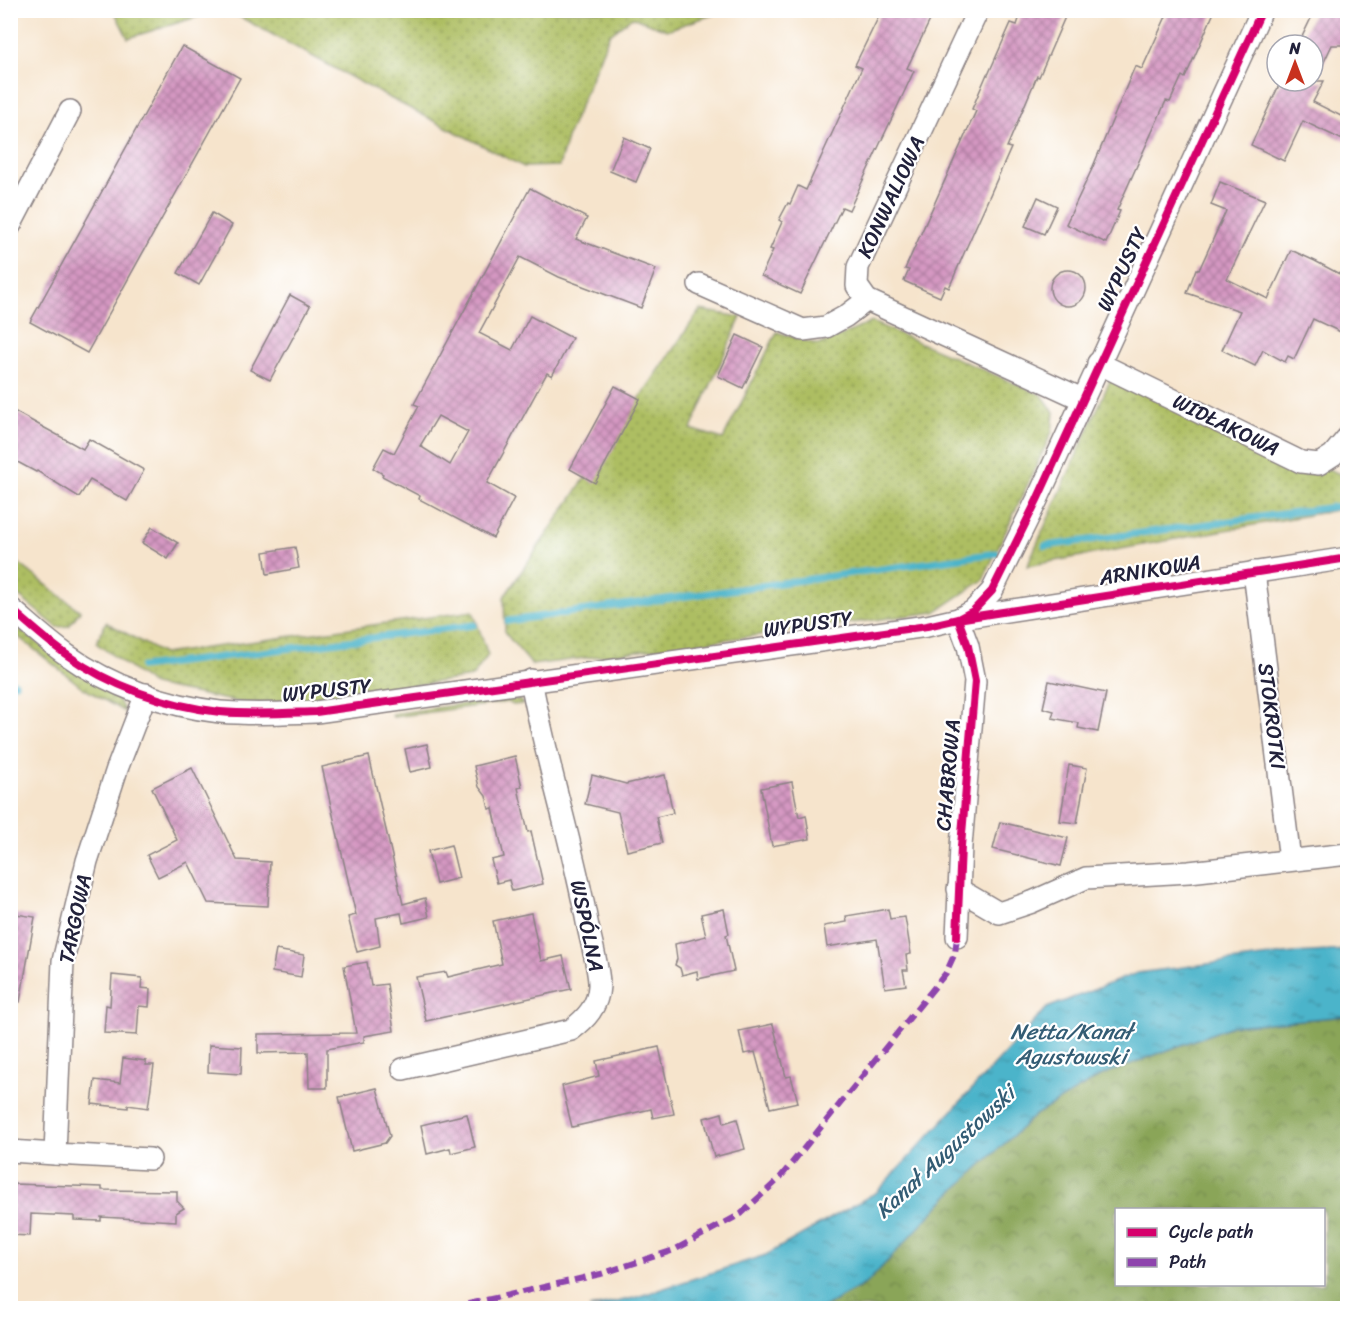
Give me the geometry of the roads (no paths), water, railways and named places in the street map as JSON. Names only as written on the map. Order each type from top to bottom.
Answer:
[{"type":"street","name":"KONWALIOWA","points":[[867,300],[857,286],[858,267],[978,10]]},
{"type":"street","name":"WYPUSTY","points":[[10,608],[67,655],[113,682],[183,705],[219,712],[263,714],[316,712],[927,626],[958,619],[972,611],[992,591],[1037,500],[1262,10]]},
{"type":"street","points":[[10,226],[70,111]]},
{"type":"street","points":[[699,284],[803,330],[826,327],[846,316],[867,300],[1082,399]]},
{"type":"street","name":"WIDŁAKOWA","points":[[1098,363],[1301,462],[1319,464],[1334,455],[1347,437]]},
{"type":"street","name":"ARNIKOWA","points":[[958,619],[1347,558]]},
{"type":"street","name":"STOKROTKI","points":[[1254,572],[1290,861]]},
{"type":"street","name":"CHABROWA","points":[[957,937],[958,890],[975,681],[968,646],[958,619]]},
{"type":"street","name":"WSPÓLNA","points":[[403,1069],[570,1030],[585,1019],[595,1005],[600,985],[584,904],[537,714],[531,680]]},
{"type":"street","name":"TARGOWA","points":[[55,1154],[63,961],[87,861],[117,768],[146,694]]},
{"type":"street","points":[[958,890],[999,913],[1032,902],[1086,878],[1189,872],[1347,854]]},
{"type":"street","points":[[10,1151],[150,1159]]},
{"type":"water","name":"Netta/Kanał Agustowski","points":[[1347,950],[1347,1016],[1232,1026],[1104,1074],[1035,1115],[949,1195],[867,1283],[822,1308],[589,1308],[634,1298],[766,1255],[877,1192],[1047,1008],[1137,973],[1293,953]]},
{"type":"waterway","points":[[1045,546],[1348,505]]},
{"type":"waterway","points":[[508,621],[997,553]]},
{"type":"waterway","points":[[142,667],[474,625]]},
{"type":"waterway","points":[[10,683],[15,683]]},
{"type":"water label","name":"Kanał Augustowski","points":[[945,1152]]}]
